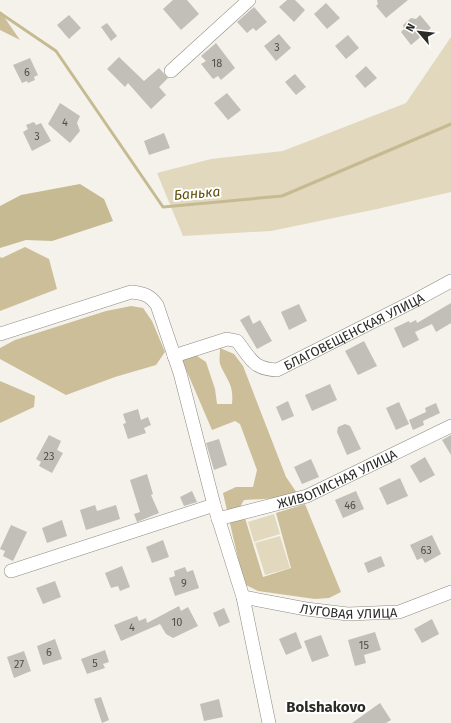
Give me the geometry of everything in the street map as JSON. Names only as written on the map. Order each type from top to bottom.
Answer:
[{"type":"street","points":[[171,71],[249,0]]},
{"type":"street","name":"БЛАГОВЕЩЕНСКАЯ УЛИЦА","points":[[174,356],[227,339],[237,341],[254,364],[265,369],[277,370],[451,281]]},
{"type":"street","points":[[0,334],[131,292],[140,293],[153,299],[157,305],[174,356],[218,519],[243,597],[269,723]]},
{"type":"street","name":"ЖИВОПИСНАЯ УЛИЦА","points":[[218,519],[307,496],[451,426]]},
{"type":"street","points":[[11,571],[214,505]]},
{"type":"street","name":"ЛУГОВАЯ УЛИЦА","points":[[243,597],[306,609],[348,614],[399,612],[451,592]]},
{"type":"shaded area","points":[[0,11],[20,40],[0,30]]},
{"type":"shaded area","points":[[451,37],[451,192],[271,231],[183,236],[157,173],[211,159],[283,151],[406,103]]},
{"type":"shaded area","points":[[80,184],[104,199],[113,221],[52,241],[26,240],[0,248],[0,206],[21,195]]},
{"type":"shaded area","points":[[25,247],[49,259],[57,289],[0,311],[0,257],[2,258]]},
{"type":"shaded area","points":[[131,306],[143,308],[152,321],[165,352],[156,365],[115,377],[66,395],[0,359],[0,348],[15,340],[106,311]]},
{"type":"shaded area","points":[[220,348],[234,354],[243,366],[286,477],[297,493],[281,498],[244,500],[241,505],[263,577],[291,568],[276,513],[305,504],[341,592],[329,598],[315,599],[258,591],[244,584],[223,493],[236,487],[253,487],[257,470],[240,424],[235,421],[212,430],[182,360],[194,354],[206,362],[215,389],[217,404],[232,404],[231,387],[220,364]]},
{"type":"shaded area","points":[[0,381],[35,396],[34,407],[0,423]]},
{"type":"shaded area","points":[[274,514],[280,534],[254,542],[248,522]]},
{"type":"shaded area","points":[[280,536],[290,568],[265,575],[255,543]]},
{"type":"building","points":[[173,0],[187,0],[199,14],[181,30],[163,9]]},
{"type":"building","points":[[287,0],[295,0],[305,10],[294,22],[279,7]]},
{"type":"building","points":[[377,0],[408,0],[386,18],[376,6],[378,4]]},
{"type":"building","points":[[326,3],[340,18],[327,29],[314,14]]},
{"type":"building","points":[[254,7],[267,22],[256,31],[253,28],[247,33],[237,22]]},
{"type":"building","points":[[69,15],[81,28],[69,39],[57,25]]},
{"type":"building","points":[[420,15],[431,28],[411,45],[401,32],[404,29],[403,25],[411,18],[416,19]]},
{"type":"building","points":[[107,23],[117,36],[111,41],[101,27]]},
{"type":"building","points":[[279,34],[291,48],[276,61],[264,46]]},
{"type":"building","points":[[348,35],[359,48],[346,59],[335,46]]},
{"type":"building","points":[[216,43],[235,68],[221,80],[218,76],[213,79],[201,64],[206,61],[201,56]]},
{"type":"building","points":[[119,57],[144,81],[159,68],[168,78],[159,87],[166,95],[151,109],[128,83],[125,87],[107,69]]},
{"type":"building","points":[[30,58],[38,75],[34,77],[35,80],[28,83],[27,81],[22,83],[13,65]]},
{"type":"building","points":[[366,66],[377,78],[365,88],[355,76]]},
{"type":"building","points":[[295,74],[306,87],[296,95],[285,82]]},
{"type":"building","points":[[227,93],[241,110],[228,120],[214,103]]},
{"type":"building","points":[[60,103],[80,116],[77,123],[80,131],[70,143],[48,124]]},
{"type":"building","points":[[34,122],[36,125],[41,123],[51,141],[32,151],[23,132],[28,129],[26,125]]},
{"type":"building","points":[[164,133],[170,148],[149,155],[144,141]]},
{"type":"building","points":[[451,303],[451,323],[436,332],[432,324],[415,332],[419,340],[403,348],[394,328],[409,321],[410,323],[416,320],[417,323]]},
{"type":"building","points":[[299,304],[307,321],[289,330],[281,312]]},
{"type":"building","points":[[249,315],[253,324],[260,320],[272,341],[257,349],[240,320]]},
{"type":"building","points":[[364,341],[377,366],[358,375],[345,351]]},
{"type":"building","points":[[330,384],[337,400],[312,411],[305,395]]},
{"type":"building","points":[[288,401],[294,416],[282,421],[276,407]]},
{"type":"building","points":[[399,402],[409,424],[396,430],[386,408]]},
{"type":"building","points":[[436,403],[440,413],[423,421],[424,425],[413,430],[409,420],[426,412],[425,408]]},
{"type":"building","points":[[138,409],[141,420],[148,417],[151,425],[144,428],[146,433],[128,439],[123,424],[126,423],[123,414]]},
{"type":"building","points":[[345,424],[350,426],[361,449],[347,455],[337,432],[338,427]]},
{"type":"building","points":[[49,435],[61,441],[57,450],[63,453],[52,473],[39,466],[41,462],[36,459]]},
{"type":"building","points":[[451,435],[451,455],[442,440]]},
{"type":"building","points":[[219,439],[227,465],[214,470],[206,443]]},
{"type":"building","points":[[425,457],[435,475],[420,483],[410,466]]},
{"type":"building","points":[[311,459],[319,477],[302,484],[294,467]]},
{"type":"building","points":[[147,474],[153,494],[151,495],[159,513],[137,522],[134,514],[140,512],[130,480]]},
{"type":"building","points":[[400,478],[408,496],[387,505],[379,488]]},
{"type":"building","points":[[192,491],[197,502],[184,506],[180,497]]},
{"type":"building","points":[[356,491],[364,509],[343,518],[335,500]]},
{"type":"building","points":[[95,505],[97,511],[116,505],[120,519],[86,530],[80,510]]},
{"type":"building","points":[[62,520],[67,536],[47,543],[42,528]]},
{"type":"building","points":[[11,525],[27,532],[13,561],[3,556],[5,551],[0,549]]},
{"type":"building","points":[[432,535],[441,554],[425,563],[422,558],[417,560],[410,545]]},
{"type":"building","points":[[163,540],[169,557],[152,563],[146,547]]},
{"type":"building","points":[[381,556],[385,566],[368,573],[364,563]]},
{"type":"building","points":[[122,566],[130,587],[120,591],[118,586],[111,588],[105,573]]},
{"type":"building","points":[[185,567],[187,572],[193,570],[199,588],[175,596],[169,578],[175,576],[174,571]]},
{"type":"building","points":[[55,581],[61,597],[43,604],[36,588]]},
{"type":"building","points":[[179,606],[181,611],[188,607],[198,626],[173,638],[166,634],[160,624],[121,641],[114,625],[137,616],[139,621],[146,618],[147,623]]},
{"type":"building","points":[[224,608],[230,622],[219,627],[213,613]]},
{"type":"building","points":[[432,619],[439,634],[422,643],[414,629]]},
{"type":"building","points":[[296,632],[302,648],[286,655],[279,639]]},
{"type":"building","points":[[375,632],[381,650],[364,655],[366,663],[355,666],[348,640]]},
{"type":"building","points":[[321,635],[329,656],[312,662],[304,641]]},
{"type":"building","points":[[55,639],[62,659],[43,665],[37,646]]},
{"type":"building","points":[[105,650],[109,662],[103,664],[105,668],[87,674],[81,659]]},
{"type":"building","points":[[24,651],[31,671],[14,678],[7,657]]},
{"type":"building","points":[[101,697],[109,720],[102,723],[94,699]]},
{"type":"building","points":[[219,699],[223,717],[204,721],[200,704]]},
{"type":"building","points":[[380,703],[391,720],[386,723],[352,723]]},
{"type":"waterway","name":"Банька","points":[[0,13],[56,51],[163,207],[282,196],[451,124]]},
{"type":"district","name":"Bolshakovo","points":[[326,707]]}]
